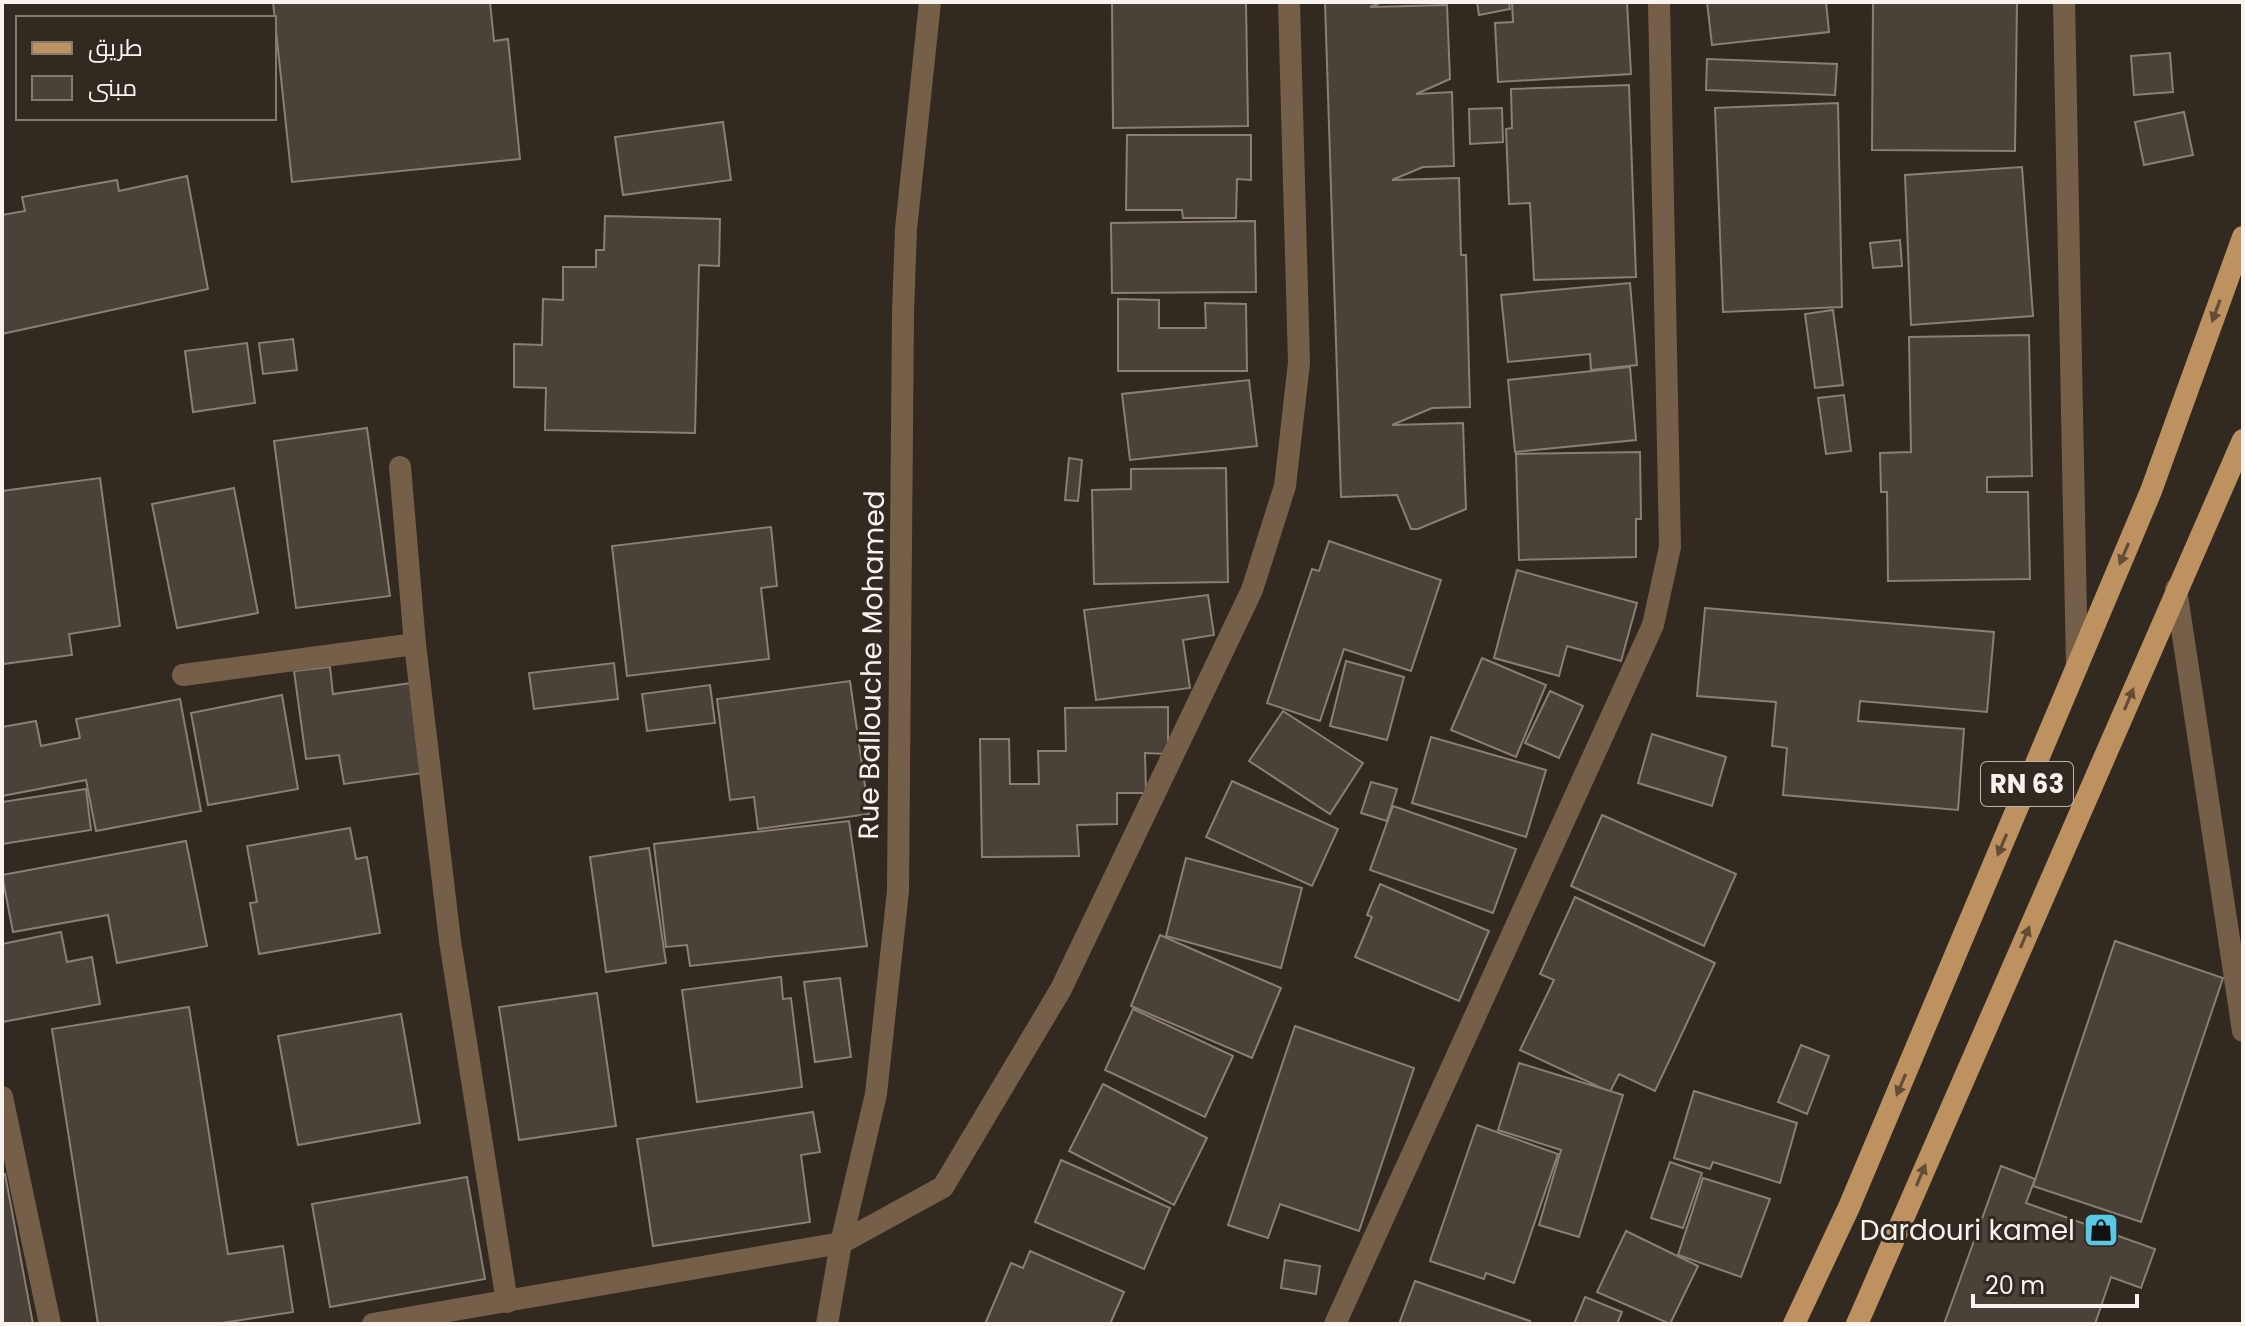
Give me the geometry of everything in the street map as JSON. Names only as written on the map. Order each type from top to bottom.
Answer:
[{"type":"main road","name":"RN 63","points":[[1794,1324],[1849,1207],[2151,491],[2243,237]]},
{"type":"main road","name":"RN 63","points":[[1857,1324],[2243,440]]},
{"type":"street","name":"Rue Ballouche Mohamed","points":[[827,1324],[841,1243],[876,1094],[897,906],[906,229],[930,2]]},
{"type":"street","points":[[373,1324],[841,1243],[943,1187],[1061,989],[1252,590],[1285,486],[1299,363],[1289,2]]},
{"type":"street","points":[[1335,1324],[1653,625],[1670,547],[1659,2]]},
{"type":"street","points":[[2064,2],[2077,667]]},
{"type":"street","points":[[400,467],[415,644],[450,941],[507,1302]]},
{"type":"street","points":[[2176,589],[2243,1031]]},
{"type":"street","points":[[183,675],[415,644]]},
{"type":"street","points":[[2,1097],[50,1324]]},
{"type":"building","points":[[273,2],[490,2],[494,41],[508,39],[520,159],[292,182]]},
{"type":"building","points":[[1112,2],[1246,2],[1248,126],[1113,128]]},
{"type":"building","points":[[1325,2],[1383,2],[1370,7],[1447,5],[1450,79],[1416,94],[1452,92],[1454,166],[1423,167],[1392,180],[1459,178],[1461,255],[1466,255],[1470,407],[1432,408],[1392,425],[1463,423],[1466,509],[1418,529],[1411,529],[1397,495],[1341,497]]},
{"type":"building","points":[[1477,2],[1509,2],[1510,9],[1479,15]]},
{"type":"building","points":[[1512,2],[1627,2],[1631,74],[1498,82],[1495,23],[1513,22]]},
{"type":"building","points":[[1707,2],[1826,2],[1829,32],[1712,45]]},
{"type":"building","points":[[1873,2],[2017,2],[2015,151],[1872,150]]},
{"type":"building","points":[[2170,53],[2173,92],[2134,95],[2131,56]]},
{"type":"building","points":[[1707,59],[1837,64],[1835,95],[1706,90]]},
{"type":"building","points":[[1629,85],[1636,277],[1534,280],[1530,203],[1509,204],[1506,129],[1512,128],[1511,89]]},
{"type":"building","points":[[1838,103],[1842,307],[1723,312],[1715,108]]},
{"type":"building","points":[[1502,108],[1503,142],[1470,144],[1469,109]]},
{"type":"building","points":[[2184,112],[2193,155],[2144,165],[2135,122]]},
{"type":"building","points":[[723,122],[731,180],[623,195],[615,137]]},
{"type":"building","points":[[1127,135],[1251,135],[1251,180],[1237,179],[1236,218],[1183,218],[1182,210],[1126,210]]},
{"type":"building","points":[[2022,167],[2033,316],[1911,325],[1905,175]]},
{"type":"building","points":[[187,176],[208,289],[2,334],[2,215],[25,211],[22,197],[117,180],[119,191]]},
{"type":"building","points":[[605,216],[720,219],[719,266],[699,265],[695,433],[545,430],[546,388],[514,387],[514,344],[542,345],[543,299],[563,300],[563,267],[596,267],[596,250],[604,250]]},
{"type":"building","points":[[1255,221],[1256,292],[1112,293],[1111,223]]},
{"type":"building","points":[[1900,240],[1902,266],[1873,268],[1870,243]]},
{"type":"building","points":[[1630,283],[1637,365],[1591,370],[1590,354],[1508,362],[1501,295]]},
{"type":"building","points":[[1118,299],[1159,300],[1159,328],[1206,328],[1205,303],[1246,304],[1247,371],[1118,371]]},
{"type":"building","points":[[1833,310],[1843,385],[1815,388],[1805,314]]},
{"type":"building","points":[[2029,335],[2032,476],[1987,477],[1987,492],[2028,492],[2030,579],[1888,581],[1887,492],[1881,492],[1880,453],[1911,452],[1909,337]]},
{"type":"building","points":[[293,339],[297,370],[263,374],[259,343]]},
{"type":"building","points":[[247,343],[255,403],[193,412],[185,351]]},
{"type":"building","points":[[1630,367],[1636,440],[1515,452],[1508,380]]},
{"type":"building","points":[[1249,380],[1257,446],[1130,460],[1122,394]]},
{"type":"building","points":[[1844,395],[1851,451],[1826,454],[1818,398]]},
{"type":"building","points":[[367,428],[390,596],[296,608],[274,441]]},
{"type":"building","points":[[1640,452],[1641,519],[1636,519],[1636,557],[1519,560],[1516,454]]},
{"type":"building","points":[[1069,458],[1082,460],[1078,501],[1065,500]]},
{"type":"building","points":[[1226,468],[1228,582],[1094,584],[1092,490],[1131,489],[1131,469]]},
{"type":"building","points":[[100,478],[120,626],[69,634],[72,655],[3,664],[2,491]]},
{"type":"building","points":[[234,488],[258,613],[177,628],[152,504]]},
{"type":"building","points":[[771,527],[777,586],[761,588],[769,659],[627,676],[612,546]]},
{"type":"building","points":[[1329,541],[1441,580],[1411,671],[1344,649],[1320,721],[1267,703],[1312,569],[1319,571]]},
{"type":"building","points":[[1517,570],[1637,603],[1621,661],[1567,646],[1559,676],[1494,658]]},
{"type":"building","points":[[1208,595],[1214,635],[1183,640],[1190,688],[1096,700],[1084,610]]},
{"type":"building","points":[[1705,608],[1994,632],[1987,712],[1860,701],[1858,721],[1964,729],[1958,810],[1783,795],[1787,748],[1772,746],[1776,702],[1697,696]]},
{"type":"building","points":[[1482,658],[1546,685],[1516,757],[1451,730]]},
{"type":"building","points":[[1346,661],[1404,677],[1387,740],[1330,726]]},
{"type":"building","points":[[614,663],[618,699],[534,709],[529,673]]},
{"type":"building","points":[[330,667],[333,694],[411,683],[423,773],[344,784],[339,755],[306,759],[294,671]]},
{"type":"building","points":[[850,681],[869,814],[758,829],[754,797],[730,800],[717,699]]},
{"type":"building","points":[[710,685],[715,723],[647,731],[642,694]]},
{"type":"building","points":[[1550,691],[1583,706],[1559,758],[1525,743]]},
{"type":"building","points":[[282,695],[298,789],[208,805],[191,713]]},
{"type":"building","points":[[180,699],[201,811],[96,831],[86,780],[2,796],[2,727],[36,721],[41,746],[80,738],[76,719]]},
{"type":"building","points":[[1168,707],[1168,754],[1145,753],[1146,793],[1117,793],[1117,824],[1077,825],[1079,856],[982,857],[980,739],[1009,739],[1010,784],[1039,784],[1038,751],[1066,751],[1065,708]]},
{"type":"building","points":[[1283,711],[1363,763],[1330,814],[1249,761]]},
{"type":"building","points":[[1652,734],[1726,757],[1712,806],[1638,783]]},
{"type":"building","points":[[1431,737],[1546,770],[1526,837],[1412,803]]},
{"type":"building","points":[[1232,781],[1338,829],[1312,886],[1206,837]]},
{"type":"building","points":[[1371,782],[1397,789],[1387,821],[1361,813]]},
{"type":"building","points":[[86,789],[91,830],[2,844],[2,802]]},
{"type":"building","points":[[1393,806],[1516,849],[1493,913],[1370,870]]},
{"type":"building","points":[[1602,815],[1736,874],[1704,946],[1571,886]]},
{"type":"building","points":[[849,821],[867,946],[690,966],[687,945],[666,947],[654,844]]},
{"type":"building","points":[[350,828],[356,859],[367,857],[380,933],[259,954],[250,903],[257,902],[247,846]]},
{"type":"building","points":[[186,841],[207,946],[117,963],[108,915],[13,932],[2,875]]},
{"type":"building","points":[[649,848],[666,963],[606,972],[590,857]]},
{"type":"building","points":[[1186,858],[1302,888],[1281,968],[1166,936]]},
{"type":"building","points":[[1380,884],[1489,931],[1459,1001],[1355,957],[1372,917],[1367,915]]},
{"type":"building","points":[[1575,897],[1715,963],[1655,1091],[1619,1074],[1610,1092],[1520,1050],[1554,980],[1540,974]]},
{"type":"building","points":[[61,932],[67,962],[92,957],[100,1004],[2,1022],[2,944]]},
{"type":"building","points":[[1160,935],[1281,988],[1252,1058],[1131,1006]]},
{"type":"building","points":[[2115,941],[2223,978],[2141,1222],[2033,1186]]},
{"type":"building","points":[[781,977],[783,999],[791,998],[802,1087],[697,1102],[682,990]]},
{"type":"building","points":[[840,978],[851,1057],[815,1062],[804,982]]},
{"type":"building","points":[[597,993],[616,1126],[519,1140],[499,1007]]},
{"type":"building","points":[[189,1007],[228,1254],[283,1246],[293,1312],[215,1324],[98,1324],[52,1029]]},
{"type":"building","points":[[1133,1009],[1233,1056],[1205,1117],[1105,1070]]},
{"type":"building","points":[[401,1014],[420,1123],[298,1145],[278,1036]]},
{"type":"building","points":[[1295,1026],[1414,1068],[1359,1231],[1280,1204],[1268,1238],[1228,1225]]},
{"type":"building","points":[[1801,1045],[1829,1056],[1807,1114],[1778,1102]]},
{"type":"building","points":[[1519,1063],[1623,1095],[1579,1237],[1539,1225],[1561,1150],[1498,1130]]},
{"type":"building","points":[[1103,1084],[1207,1138],[1174,1205],[1069,1151]]},
{"type":"building","points":[[1694,1091],[1797,1123],[1780,1183],[1713,1162],[1710,1169],[1674,1158]]},
{"type":"building","points":[[813,1112],[820,1152],[801,1155],[810,1222],[653,1246],[637,1139]]},
{"type":"building","points":[[1477,1125],[1558,1154],[1514,1283],[1486,1273],[1484,1279],[1430,1261]]},
{"type":"building","points":[[1061,1160],[1170,1208],[1144,1269],[1035,1222]]},
{"type":"building","points":[[1670,1162],[1702,1173],[1683,1228],[1651,1218]]},
{"type":"building","points":[[2001,1166],[2035,1179],[2026,1203],[2155,1249],[2141,1288],[2111,1277],[2095,1324],[1944,1324]]},
{"type":"building","points":[[5,1174],[33,1324],[2,1324],[2,1175]]},
{"type":"building","points":[[467,1177],[485,1279],[330,1307],[312,1204]]},
{"type":"building","points":[[1703,1178],[1770,1199],[1741,1277],[1678,1255]]},
{"type":"building","points":[[1626,1231],[1698,1266],[1670,1324],[1597,1292]]},
{"type":"building","points":[[1030,1251],[1124,1292],[1110,1324],[985,1324],[1011,1263],[1023,1268]]},
{"type":"building","points":[[1285,1260],[1320,1266],[1316,1294],[1281,1288]]},
{"type":"building","points":[[1415,1281],[1530,1321],[1529,1324],[1399,1324]]},
{"type":"building","points":[[1585,1297],[1622,1312],[1617,1324],[1574,1324]]},
{"type":"place","name":"Dardouri kamel","points":[[2101,1230]]}]
